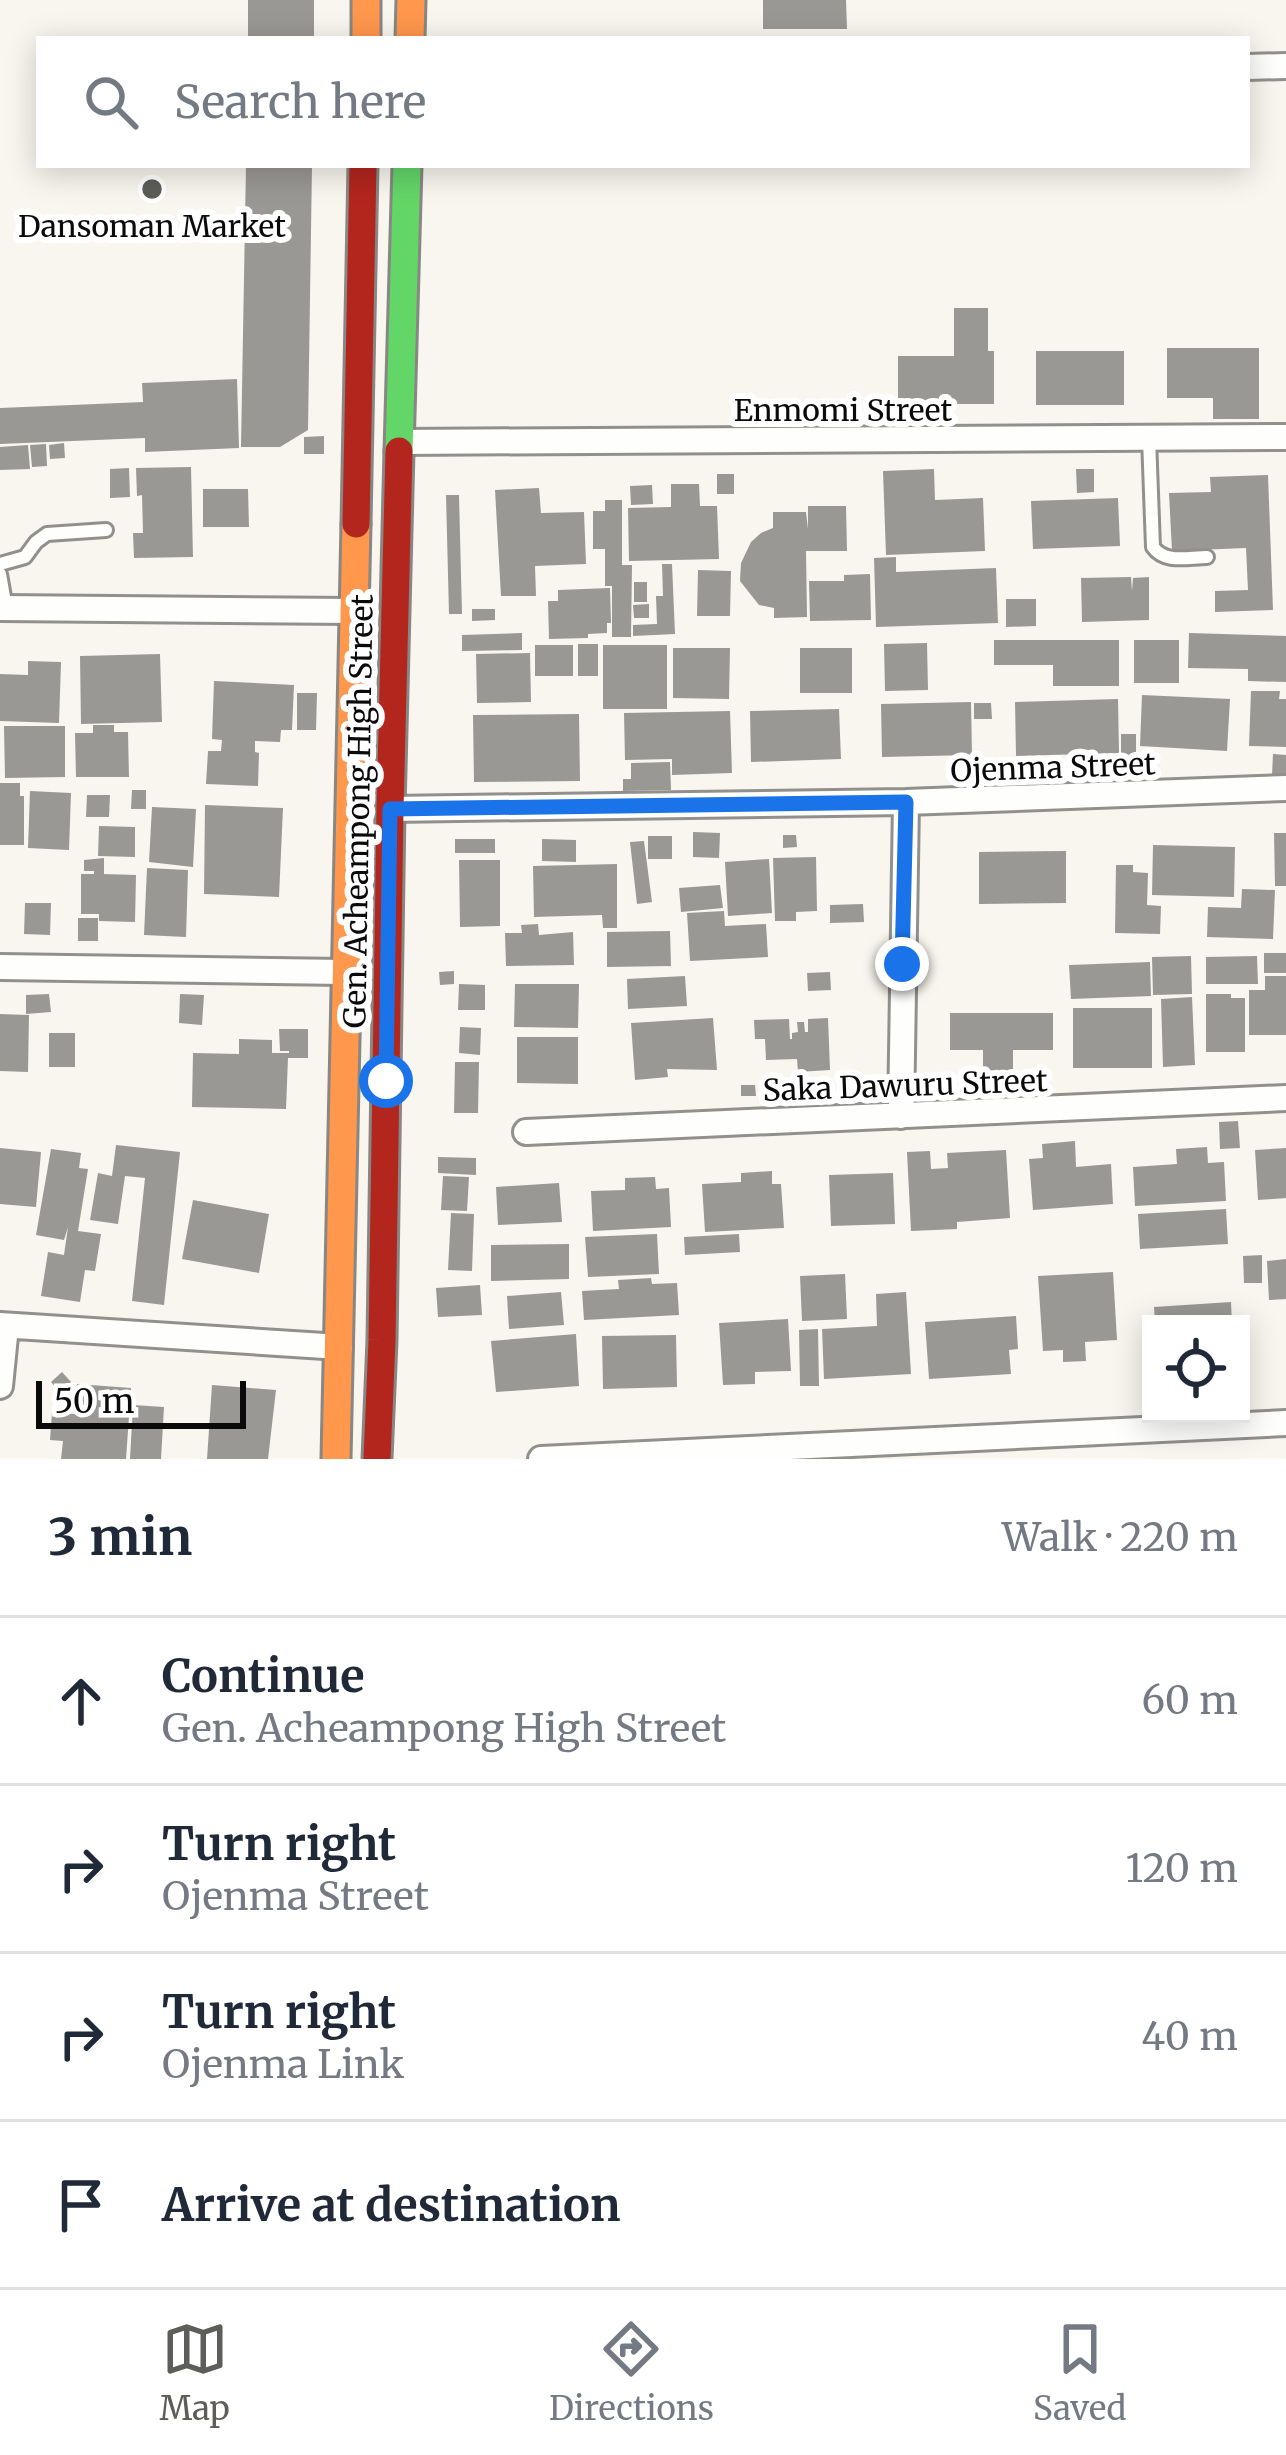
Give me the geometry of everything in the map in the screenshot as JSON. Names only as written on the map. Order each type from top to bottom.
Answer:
[{"type":"main road","points":[[366,0],[366,36]]},
{"type":"main road","points":[[410,36],[411,0]]},
{"type":"main road","name":"Gen. Acheampong High Street","points":[[336,1459],[363,168]]},
{"type":"main road","name":"Gen. Acheampong High Street","points":[[377,1459],[406,168]]},
{"type":"street","points":[[1250,67],[1286,66]]},
{"type":"street","name":"Enmomi Street","points":[[399,442],[1286,437]]},
{"type":"street","points":[[3,608],[354,611]]},
{"type":"street","name":"Ojenma Street","points":[[390,809],[906,802],[1286,788]]},
{"type":"street","points":[[901,1116],[906,802]]},
{"type":"street","points":[[0,967],[346,972]]},
{"type":"street","name":"Saka Dawuru Street","points":[[526,1132],[1286,1098]]},
{"type":"street","points":[[0,1386],[3,1325],[340,1347]]},
{"type":"street","points":[[541,1459],[983,1448],[1286,1423]]},
{"type":"lane","points":[[1149,438],[1153,547],[1167,558],[1207,556]]},
{"type":"lane","points":[[0,564],[25,557],[47,534],[106,530]]},
{"type":"lane","points":[[0,574],[3,608]]},
{"type":"building","points":[[248,0],[314,0],[314,36],[248,36]]},
{"type":"building","points":[[763,0],[846,0],[847,29],[763,29]]},
{"type":"building","points":[[246,168],[312,168],[308,430],[280,447],[241,447]]},
{"type":"building","points":[[954,308],[988,308],[994,404],[898,404],[898,356],[954,356]]},
{"type":"building","points":[[1167,348],[1259,348],[1259,419],[1213,419],[1213,398],[1167,398]]},
{"type":"building","points":[[1036,351],[1124,351],[1124,405],[1036,405]]},
{"type":"building","points":[[237,379],[239,448],[145,452],[145,438],[0,444],[0,408],[143,402],[142,383]]},
{"type":"building","points":[[324,436],[324,454],[304,454],[304,437]]},
{"type":"building","points":[[64,443],[65,458],[50,459],[49,445]]},
{"type":"building","points":[[46,444],[47,466],[32,467],[30,445]]},
{"type":"building","points":[[28,445],[30,469],[0,470],[0,447]]},
{"type":"building","points":[[191,467],[193,557],[134,558],[133,533],[143,533],[136,468]]},
{"type":"building","points":[[129,468],[130,497],[110,498],[110,469]]},
{"type":"building","points":[[934,469],[935,500],[983,498],[985,551],[886,555],[883,471]]},
{"type":"building","points":[[1076,469],[1094,469],[1094,492],[1077,493]]},
{"type":"building","points":[[717,474],[734,474],[734,494],[717,494]]},
{"type":"building","points":[[1268,475],[1273,610],[1215,612],[1215,591],[1248,590],[1246,548],[1172,551],[1169,493],[1211,492],[1210,477]]},
{"type":"building","points":[[671,484],[699,484],[700,506],[717,506],[719,559],[629,561],[628,508],[671,507]]},
{"type":"building","points":[[652,485],[653,504],[631,505],[630,486]]},
{"type":"building","points":[[539,488],[541,513],[584,512],[586,564],[535,566],[536,596],[501,596],[495,490]]},
{"type":"building","points":[[203,489],[248,489],[249,527],[203,527]]},
{"type":"building","points":[[446,495],[459,495],[462,614],[449,614]]},
{"type":"building","points":[[1118,498],[1120,546],[1033,549],[1031,501]]},
{"type":"building","points":[[605,500],[622,500],[622,565],[632,565],[631,637],[612,637],[612,586],[605,586],[605,549],[593,549],[593,511],[605,511]]},
{"type":"building","points":[[808,506],[846,506],[847,551],[806,551],[807,617],[774,618],[774,608],[759,605],[740,581],[741,563],[751,542],[773,528],[773,512],[806,512],[808,529]]},
{"type":"building","points":[[896,557],[896,572],[996,568],[998,623],[876,627],[874,558]]},
{"type":"building","points":[[662,564],[672,564],[675,634],[633,636],[633,625],[657,624],[656,596],[663,596]]},
{"type":"building","points":[[698,570],[731,571],[730,616],[697,616]]},
{"type":"building","points":[[870,574],[871,620],[810,621],[809,581],[844,581],[844,575]]},
{"type":"building","points":[[1131,577],[1132,591],[1133,578],[1149,577],[1149,620],[1082,622],[1081,578]]},
{"type":"building","points":[[634,582],[647,582],[647,602],[634,602]]},
{"type":"building","points":[[610,588],[607,633],[549,639],[548,601],[558,601],[558,590]]},
{"type":"building","points":[[1006,599],[1036,599],[1036,626],[1006,627]]},
{"type":"building","points":[[649,604],[649,618],[634,618],[633,605]]},
{"type":"building","points":[[472,609],[495,609],[495,620],[472,621]]},
{"type":"building","points":[[522,633],[522,650],[462,651],[462,635]]},
{"type":"building","points":[[1189,633],[1286,636],[1286,682],[1248,681],[1248,669],[1188,668]]},
{"type":"building","points":[[994,640],[1119,640],[1119,686],[1053,686],[1053,665],[994,665]]},
{"type":"building","points":[[1134,640],[1179,640],[1179,683],[1134,683]]},
{"type":"building","points":[[927,643],[928,690],[885,691],[884,644]]},
{"type":"building","points":[[578,644],[598,644],[598,676],[578,676]]},
{"type":"building","points":[[535,645],[573,645],[573,676],[535,676]]},
{"type":"building","points":[[603,645],[667,645],[667,709],[603,709]]},
{"type":"building","points":[[673,648],[730,648],[729,699],[673,698]]},
{"type":"building","points":[[800,648],[852,648],[852,693],[800,693]]},
{"type":"building","points":[[530,653],[531,702],[477,703],[476,654]]},
{"type":"building","points":[[160,654],[162,722],[81,724],[80,656]]},
{"type":"building","points":[[28,661],[61,662],[59,723],[0,721],[0,674],[28,675]]},
{"type":"building","points":[[214,681],[294,685],[292,730],[281,730],[280,742],[255,741],[258,786],[206,784],[208,751],[221,751],[222,740],[212,739]]},
{"type":"building","points":[[1251,691],[1280,691],[1279,699],[1286,699],[1286,747],[1249,746]]},
{"type":"building","points":[[297,693],[317,693],[316,730],[297,730]]},
{"type":"building","points":[[1142,695],[1230,699],[1227,751],[1140,746]]},
{"type":"building","points":[[1118,699],[1119,753],[1016,756],[1015,702]]},
{"type":"building","points":[[971,702],[972,755],[882,757],[881,704]]},
{"type":"building","points":[[974,703],[991,703],[992,719],[974,719]]},
{"type":"building","points":[[839,709],[841,759],[751,762],[750,711]]},
{"type":"building","points":[[730,711],[732,773],[672,775],[672,759],[625,760],[624,713]]},
{"type":"building","points":[[579,714],[580,781],[474,782],[473,715]]},
{"type":"building","points":[[93,725],[114,725],[114,732],[128,732],[129,777],[76,777],[75,733],[93,733]]},
{"type":"building","points":[[4,726],[65,726],[65,777],[5,778]]},
{"type":"building","points":[[1121,734],[1136,734],[1136,765],[1121,766]]},
{"type":"building","points":[[1273,754],[1286,755],[1286,776],[1272,776]]},
{"type":"building","points":[[670,762],[671,790],[623,791],[623,779],[631,779],[631,763]]},
{"type":"building","points":[[0,783],[20,783],[24,845],[0,845]]},
{"type":"building","points":[[132,790],[146,790],[146,809],[131,809]]},
{"type":"building","points":[[30,791],[71,793],[69,850],[28,848]]},
{"type":"building","points":[[87,795],[110,795],[109,817],[86,817]]},
{"type":"building","points":[[205,805],[283,808],[279,897],[204,894]]},
{"type":"building","points":[[152,807],[196,809],[193,867],[149,862]]},
{"type":"building","points":[[99,826],[135,827],[135,857],[98,856]]},
{"type":"building","points":[[693,832],[720,833],[719,858],[693,857]]},
{"type":"building","points":[[1274,833],[1286,833],[1286,886],[1275,886]]},
{"type":"building","points":[[783,835],[796,835],[797,847],[783,848]]},
{"type":"building","points":[[648,836],[672,836],[672,859],[648,859]]},
{"type":"building","points":[[455,839],[495,839],[495,853],[455,853]]},
{"type":"building","points":[[542,839],[576,840],[576,862],[542,861]]},
{"type":"building","points":[[644,841],[652,902],[637,904],[630,842]]},
{"type":"building","points":[[1153,845],[1235,847],[1234,897],[1152,895]]},
{"type":"building","points":[[1066,851],[1066,903],[979,904],[979,852]]},
{"type":"building","points":[[816,857],[817,911],[796,912],[796,921],[775,921],[773,858]]},
{"type":"building","points":[[104,858],[104,874],[136,875],[135,922],[99,921],[99,914],[81,914],[81,874],[94,874],[84,871],[84,860]]},
{"type":"building","points":[[769,859],[772,913],[728,916],[725,862]]},
{"type":"building","points":[[459,860],[500,860],[500,926],[460,927]]},
{"type":"building","points":[[617,864],[617,928],[603,928],[602,915],[534,917],[533,866]]},
{"type":"building","points":[[1116,865],[1133,865],[1133,872],[1148,873],[1147,905],[1161,906],[1160,934],[1115,933]]},
{"type":"building","points":[[147,868],[188,870],[186,937],[144,935]]},
{"type":"building","points":[[720,885],[723,908],[681,912],[679,888]]},
{"type":"building","points":[[1242,889],[1275,890],[1273,939],[1207,937],[1208,907],[1241,908]]},
{"type":"building","points":[[25,903],[51,903],[50,935],[24,934]]},
{"type":"building","points":[[863,904],[864,922],[830,923],[830,905]]},
{"type":"building","points":[[724,911],[725,926],[766,924],[768,957],[690,961],[687,913]]},
{"type":"building","points":[[78,918],[98,918],[98,941],[78,941]]},
{"type":"building","points":[[538,924],[539,935],[573,932],[574,965],[506,966],[505,933],[522,933],[521,925]]},
{"type":"building","points":[[670,931],[671,966],[607,967],[607,932]]},
{"type":"building","points":[[1264,953],[1286,953],[1286,973],[1264,973]]},
{"type":"building","points":[[1191,956],[1192,994],[1153,995],[1152,957]]},
{"type":"building","points":[[1257,956],[1258,984],[1206,984],[1206,957]]},
{"type":"building","points":[[1150,962],[1151,996],[1071,999],[1069,965]]},
{"type":"building","points":[[454,971],[454,984],[440,985],[439,972]]},
{"type":"building","points":[[830,972],[831,990],[808,991],[807,973]]},
{"type":"building","points":[[685,976],[687,1006],[628,1009],[627,979]]},
{"type":"building","points":[[1265,976],[1286,976],[1286,1035],[1249,1035],[1249,990],[1265,990]]},
{"type":"building","points":[[459,984],[485,985],[485,1010],[458,1010]]},
{"type":"building","points":[[515,984],[579,984],[578,1028],[514,1027]]},
{"type":"building","points":[[49,994],[51,1012],[26,1014],[26,995]]},
{"type":"building","points":[[180,994],[204,995],[202,1025],[179,1023]]},
{"type":"building","points":[[1206,994],[1245,998],[1245,1052],[1206,1052]]},
{"type":"building","points":[[1192,997],[1195,1065],[1163,1067],[1161,999]]},
{"type":"building","points":[[1073,1008],[1152,1008],[1152,1068],[1073,1068]]},
{"type":"building","points":[[950,1013],[1053,1013],[1053,1050],[1013,1050],[1013,1072],[983,1072],[983,1050],[950,1050]]},
{"type":"building","points":[[0,1014],[29,1015],[28,1072],[0,1071]]},
{"type":"building","points":[[713,1018],[717,1070],[667,1069],[668,1077],[635,1080],[631,1023]]},
{"type":"building","points":[[828,1018],[830,1070],[798,1072],[797,1059],[766,1060],[765,1039],[755,1039],[754,1020],[789,1019],[792,1039],[792,1033],[798,1032],[797,1022],[804,1022],[808,1032],[808,1019]]},
{"type":"building","points":[[460,1027],[481,1028],[480,1055],[459,1053]]},
{"type":"building","points":[[279,1029],[308,1029],[308,1058],[288,1058],[286,1109],[192,1107],[193,1053],[239,1054],[239,1039],[272,1040],[272,1053],[289,1053],[280,1051]]},
{"type":"building","points":[[49,1033],[75,1033],[75,1067],[49,1067]]},
{"type":"building","points":[[517,1037],[578,1037],[578,1084],[517,1083]]},
{"type":"building","points":[[455,1062],[479,1062],[478,1113],[454,1113]]},
{"type":"building","points":[[741,1085],[755,1085],[756,1096],[741,1096]]},
{"type":"building","points":[[1238,1121],[1240,1148],[1220,1149],[1219,1122]]},
{"type":"building","points":[[1075,1141],[1076,1167],[1111,1164],[1113,1204],[1033,1210],[1029,1159],[1043,1158],[1042,1144]]},
{"type":"building","points":[[116,1145],[180,1152],[164,1305],[132,1301],[145,1178],[125,1176],[118,1224],[90,1220],[98,1173],[112,1176]]},
{"type":"building","points":[[1207,1147],[1208,1163],[1224,1162],[1226,1201],[1135,1206],[1133,1167],[1177,1164],[1176,1149]]},
{"type":"building","points":[[0,1148],[41,1152],[36,1207],[0,1204]]},
{"type":"building","points":[[1286,1148],[1286,1198],[1258,1200],[1255,1150]]},
{"type":"building","points":[[51,1149],[81,1153],[79,1168],[88,1169],[78,1231],[101,1234],[95,1271],[85,1270],[80,1302],[41,1296],[48,1252],[64,1255],[68,1227],[64,1240],[36,1235]]},
{"type":"building","points":[[1006,1150],[1010,1218],[957,1222],[957,1229],[911,1231],[907,1152],[930,1151],[931,1169],[948,1168],[947,1153]]},
{"type":"building","points":[[438,1157],[476,1158],[476,1175],[438,1173]]},
{"type":"building","points":[[772,1171],[772,1184],[781,1184],[784,1228],[705,1232],[702,1184],[741,1182],[741,1173]]},
{"type":"building","points":[[893,1173],[895,1224],[831,1226],[829,1175]]},
{"type":"building","points":[[443,1176],[469,1177],[467,1211],[441,1210]]},
{"type":"building","points":[[655,1177],[656,1189],[669,1188],[671,1227],[593,1231],[591,1191],[625,1190],[625,1178]]},
{"type":"building","points":[[559,1183],[562,1222],[498,1225],[496,1187]]},
{"type":"building","points":[[193,1200],[269,1214],[259,1273],[182,1259]]},
{"type":"building","points":[[1226,1209],[1228,1244],[1140,1249],[1138,1214]]},
{"type":"building","points":[[451,1213],[474,1214],[472,1271],[448,1270]]},
{"type":"building","points":[[657,1234],[659,1274],[588,1277],[585,1237]]},
{"type":"building","points":[[739,1234],[740,1252],[685,1255],[684,1237]]},
{"type":"building","points":[[569,1244],[569,1279],[491,1281],[491,1245]]},
{"type":"building","points":[[1262,1255],[1262,1283],[1244,1283],[1243,1256]]},
{"type":"building","points":[[1286,1259],[1286,1299],[1269,1300],[1267,1261]]},
{"type":"building","points":[[1113,1272],[1117,1340],[1085,1342],[1086,1361],[1063,1362],[1063,1350],[1043,1351],[1038,1276]]},
{"type":"building","points":[[845,1274],[847,1319],[802,1321],[800,1276]]},
{"type":"building","points":[[651,1278],[652,1284],[677,1283],[679,1315],[584,1320],[582,1291],[619,1289],[618,1280]]},
{"type":"building","points":[[480,1285],[482,1315],[438,1317],[436,1288]]},
{"type":"building","points":[[561,1292],[564,1325],[509,1329],[507,1296]]},
{"type":"building","points":[[906,1292],[911,1374],[824,1379],[822,1329],[877,1326],[876,1294]]},
{"type":"building","points":[[1231,1302],[1232,1315],[1154,1315],[1154,1307]]},
{"type":"building","points":[[1016,1316],[1018,1349],[1009,1350],[1011,1374],[929,1379],[925,1322]]},
{"type":"building","points":[[788,1319],[791,1371],[755,1372],[755,1384],[723,1385],[719,1323]]},
{"type":"building","points":[[818,1329],[819,1386],[800,1386],[799,1330]]},
{"type":"building","points":[[576,1334],[579,1386],[496,1392],[491,1341]]},
{"type":"building","points":[[676,1335],[677,1387],[603,1389],[602,1336]]},
{"type":"building","points":[[62,1372],[71,1382],[60,1392],[51,1382]]},
{"type":"building","points":[[77,1384],[131,1388],[126,1459],[61,1459],[63,1441],[50,1440],[52,1412],[75,1414]]},
{"type":"building","points":[[212,1385],[276,1390],[268,1459],[207,1459]]},
{"type":"building","points":[[133,1405],[164,1407],[161,1459],[130,1459]]},
{"type":"traffic: fast","points":[[399,451],[407,168]]},
{"type":"traffic: slow","points":[[366,0],[366,36]]},
{"type":"traffic: slow","points":[[410,36],[411,0]]},
{"type":"traffic: slow","points":[[336,1459],[356,524]]},
{"type":"traffic: jam","points":[[356,524],[363,168]]},
{"type":"traffic: jam","points":[[377,1459],[399,451]]},
{"type":"place","name":"Dansoman Market","points":[[152,189]]},
{"type":"route","points":[[386,1081],[390,809],[906,802],[902,964]]}]
